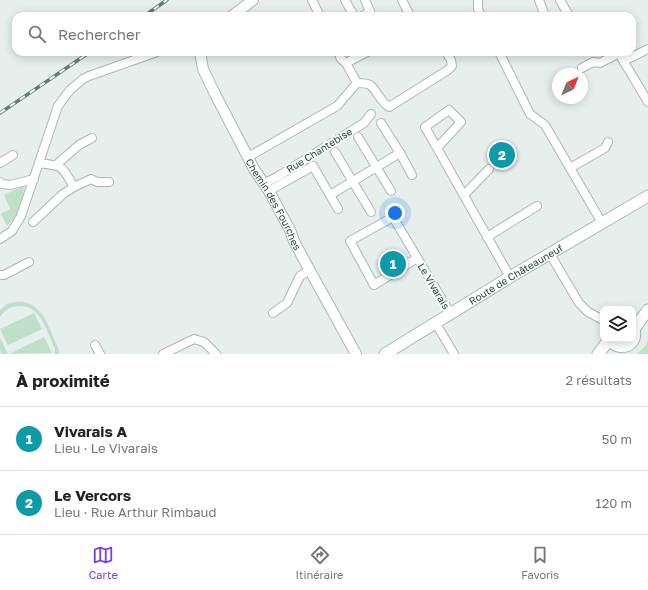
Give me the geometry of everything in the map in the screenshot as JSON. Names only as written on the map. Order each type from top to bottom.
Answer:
[{"type":"main road","name":"Route de Châteauneuf","points":[[385,354],[435,322],[648,196]]},
{"type":"main road","points":[[636,322],[648,308]]},
{"type":"main road","points":[[611,342],[624,347],[632,342]]},
{"type":"main road","points":[[598,354],[611,342]]},
{"type":"main road","points":[[604,354],[611,342]]},
{"type":"street","points":[[237,12],[253,0]]},
{"type":"street","points":[[312,0],[318,12]]},
{"type":"street","points":[[345,0],[352,12]]},
{"type":"street","points":[[365,0],[370,11],[369,12]]},
{"type":"street","points":[[402,0],[408,12]]},
{"type":"street","points":[[478,0],[479,12]]},
{"type":"street","points":[[539,0],[544,12]]},
{"type":"street","points":[[560,0],[567,12]]},
{"type":"street","points":[[636,55],[648,49]]},
{"type":"street","points":[[0,239],[12,231],[19,222],[58,106],[70,90],[83,79],[94,74],[146,56]]},
{"type":"street","name":"Chemin des Fourches","points":[[201,56],[203,69],[214,94],[254,169],[267,187],[290,230],[294,241],[356,354]]},
{"type":"street","points":[[340,56],[346,63],[358,83]]},
{"type":"street","points":[[346,63],[359,56]]},
{"type":"street","points":[[358,83],[372,86],[384,104],[389,107],[448,70],[452,66],[448,56]]},
{"type":"street","points":[[501,56],[530,114],[545,125],[602,223]]},
{"type":"street","points":[[582,68],[593,62],[600,63],[612,56]]},
{"type":"street","points":[[621,56],[648,102]]},
{"type":"street","points":[[624,61],[634,56]]},
{"type":"street","points":[[248,157],[337,106],[358,83]]},
{"type":"street","points":[[437,148],[461,122],[449,110],[425,127],[510,277]]},
{"type":"street","name":"Rue Chantebise","points":[[267,187],[276,177],[364,123],[370,114]]},
{"type":"street","points":[[381,123],[412,175]]},
{"type":"street","points":[[358,137],[391,191]]},
{"type":"street","points":[[56,165],[80,145],[92,138]]},
{"type":"street","points":[[570,168],[605,148],[608,142]]},
{"type":"street","points":[[335,152],[371,212]]},
{"type":"street","points":[[330,195],[400,153]]},
{"type":"street","points":[[0,163],[13,155]]},
{"type":"street","points":[[39,163],[56,165],[62,168],[74,187]]},
{"type":"street","points":[[267,187],[313,166],[338,209]]},
{"type":"street","points":[[464,195],[489,169]]},
{"type":"street","points":[[0,182],[2,184],[10,185],[34,179]]},
{"type":"street","points":[[33,222],[62,194],[74,187],[91,179],[97,182],[109,182]]},
{"type":"street","points":[[487,237],[537,206]]},
{"type":"street","name":"Le Vivarais","points":[[417,258],[374,285],[350,241],[393,217],[450,313]]},
{"type":"street","points":[[550,254],[579,303],[588,312],[600,319]]},
{"type":"street","points":[[0,275],[4,275],[29,262]]},
{"type":"street","points":[[273,313],[287,303],[300,276],[310,270]]},
{"type":"street","points":[[435,322],[454,354]]},
{"type":"street","points":[[163,354],[194,339],[204,342],[216,354]]},
{"type":"street","points":[[95,345],[100,354]]},
{"type":"green space","points":[[24,185],[23,197],[16,216],[7,226],[1,214],[10,209],[4,195]]},
{"type":"green space","points":[[25,302],[39,310],[48,325],[59,350],[59,354],[55,354],[55,349],[46,327],[38,314],[32,309],[15,306],[8,309],[0,317],[0,310],[7,304]]},
{"type":"green space","points":[[34,313],[42,329],[8,345],[0,329]]},
{"type":"green space","points":[[44,337],[52,353],[11,354],[11,353]]},
{"type":"green space","points":[[0,338],[8,354],[2,354],[0,350]]},
{"type":"green space","points":[[648,339],[648,354],[637,354],[646,345]]},
{"type":"railway","points":[[150,12],[167,0]]},
{"type":"railway","points":[[0,113],[84,56]]},
{"type":"place","name":"Le Vercors","points":[[502,155]]},
{"type":"place","name":"Vivarais A","points":[[393,264]]}]
